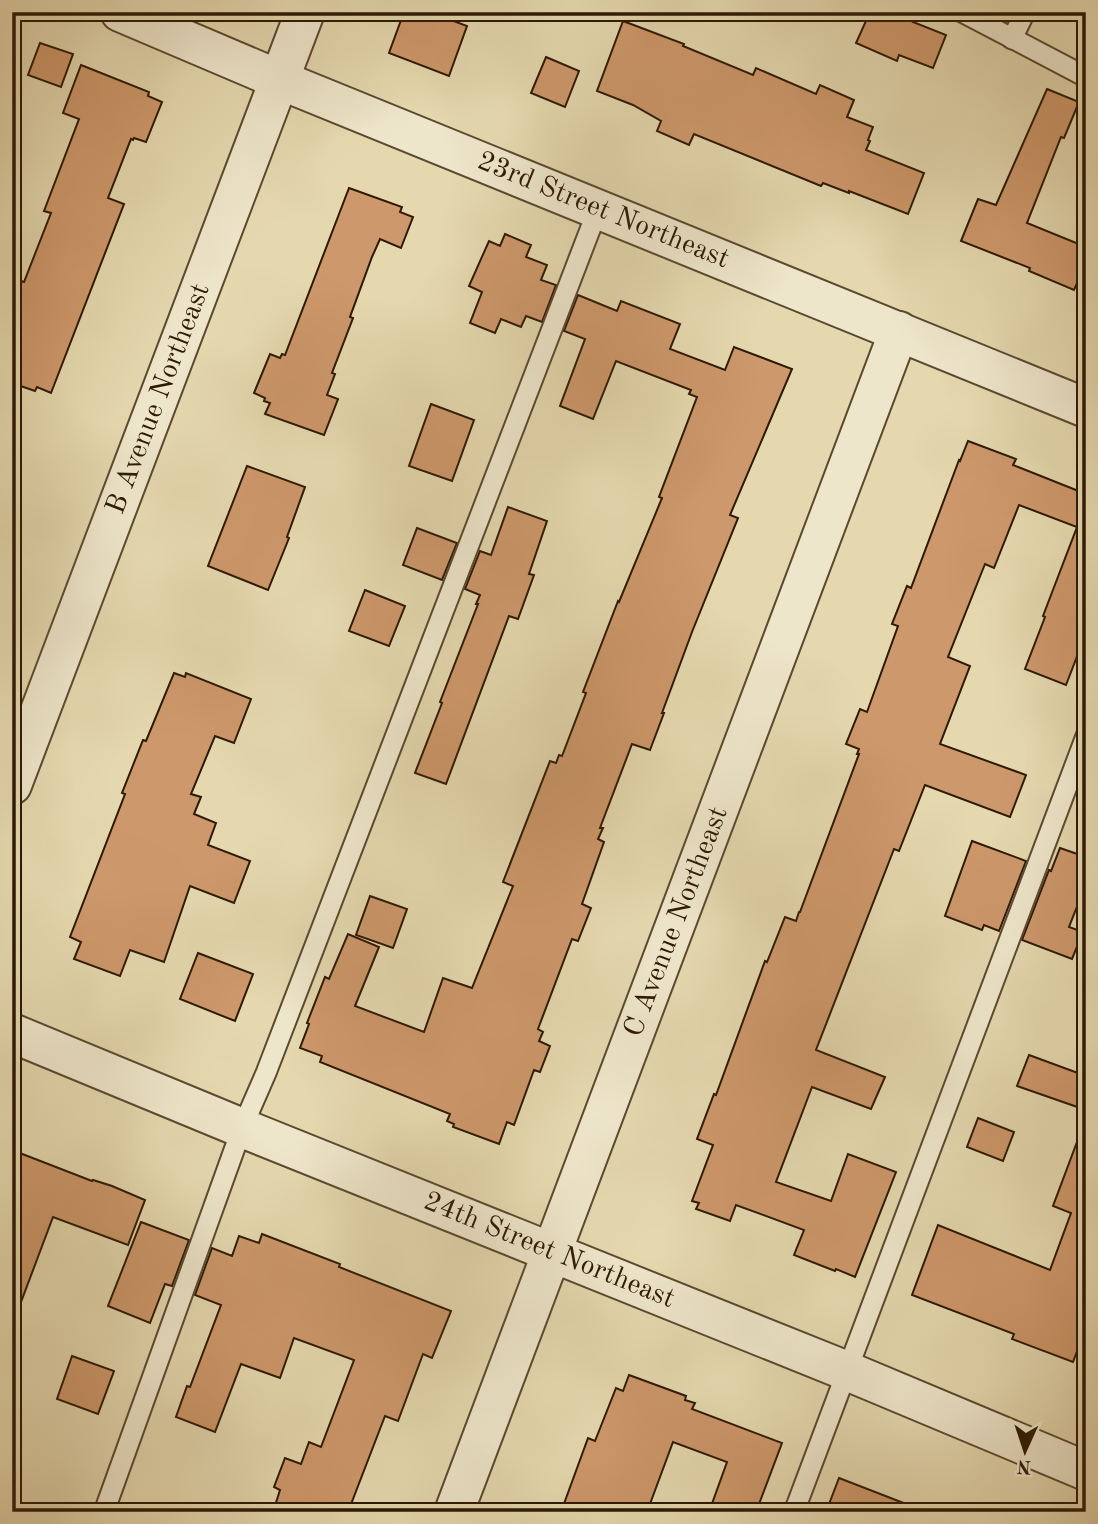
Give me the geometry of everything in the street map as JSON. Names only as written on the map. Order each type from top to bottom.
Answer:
[{"type":"street","name":"23rd Street Northeast","points":[[120,12],[280,80],[1086,408]]},
{"type":"street","name":"B Avenue Northeast","points":[[12,786],[305,12]]},
{"type":"street","name":"C Avenue Northeast","points":[[454,1512],[899,331]]},
{"type":"street","name":"24th Street Northeast","points":[[12,1033],[848,1371],[1086,1471]]},
{"type":"lane","points":[[962,12],[1086,77]]},
{"type":"lane","points":[[1012,39],[1025,12]]},
{"type":"lane","points":[[104,1512],[243,1128],[598,209]]},
{"type":"lane","points":[[794,1512],[1086,736]]},
{"type":"building","points":[[404,12],[430,12],[467,26],[449,76],[389,53]]},
{"type":"building","points":[[870,12],[897,12],[914,20],[913,22],[946,35],[933,68],[899,55],[897,61],[856,43]]},
{"type":"building","points":[[623,21],[684,44],[683,46],[753,75],[756,68],[816,94],[820,85],[854,100],[847,117],[873,127],[866,150],[924,173],[908,214],[849,191],[823,183],[821,186],[694,134],[689,145],[657,131],[661,121],[633,105],[597,91]]},
{"type":"building","points":[[40,43],[73,54],[61,87],[28,75]]},
{"type":"building","points":[[546,57],[579,71],[565,107],[531,93]]},
{"type":"building","points":[[81,65],[149,92],[148,96],[162,102],[146,142],[131,139],[108,198],[124,204],[51,393],[37,387],[35,391],[12,383],[12,278],[24,282],[51,213],[44,211],[79,119],[63,113]]},
{"type":"building","points":[[1047,89],[1079,102],[1064,138],[1061,137],[1027,223],[1086,247],[1086,263],[1074,290],[1029,271],[1030,268],[961,241],[978,199],[996,205]]},
{"type":"building","points":[[349,188],[402,207],[400,212],[413,217],[401,248],[380,239],[372,257],[332,373],[335,374],[327,395],[338,399],[324,435],[265,414],[270,403],[254,393],[270,354],[280,358],[282,354],[285,355]]},
{"type":"building","points":[[505,234],[531,245],[526,257],[547,265],[541,280],[556,285],[542,322],[526,316],[521,327],[501,319],[495,333],[470,323],[482,292],[469,286],[489,241],[500,246]]},
{"type":"building","points":[[578,295],[617,311],[621,301],[680,324],[670,349],[725,370],[734,347],[792,369],[730,515],[738,518],[692,632],[650,750],[632,744],[600,828],[603,828],[598,839],[604,842],[582,904],[591,908],[578,941],[572,939],[538,1029],[543,1032],[539,1041],[550,1046],[540,1072],[534,1070],[514,1125],[507,1122],[499,1144],[453,1127],[454,1124],[447,1121],[450,1114],[320,1062],[322,1056],[300,1048],[325,977],[329,979],[348,934],[379,947],[355,1006],[424,1032],[443,978],[472,988],[513,886],[503,882],[550,761],[556,763],[559,755],[562,756],[618,601],[662,498],[659,497],[697,397],[689,394],[691,390],[616,361],[593,419],[560,406],[585,339],[564,331]]},
{"type":"building","points":[[431,404],[474,420],[452,481],[409,466]]},
{"type":"building","points":[[968,441],[1016,459],[1013,465],[1086,494],[1086,633],[1066,685],[1025,669],[1077,527],[1019,505],[994,568],[985,564],[948,657],[970,666],[940,744],[1026,775],[1010,817],[925,785],[899,851],[894,849],[816,1050],[885,1077],[871,1109],[812,1087],[776,1182],[831,1201],[848,1154],[896,1172],[855,1277],[794,1255],[804,1230],[736,1205],[730,1221],[696,1209],[699,1203],[692,1201],[713,1145],[697,1139],[765,961],[767,962],[785,917],[796,921],[800,912],[859,754],[859,749],[846,744],[860,709],[867,712],[898,626],[892,624],[907,586],[911,588]]},
{"type":"building","points":[[247,466],[305,487],[287,537],[289,538],[268,590],[208,566]]},
{"type":"building","points":[[508,507],[547,521],[529,574],[534,575],[518,619],[509,616],[446,784],[415,773],[478,604],[480,595],[465,589],[480,551],[491,555]]},
{"type":"building","points":[[417,528],[457,543],[442,580],[403,565]]},
{"type":"building","points":[[365,590],[405,606],[389,646],[349,631]]},
{"type":"building","points":[[174,673],[185,677],[186,673],[251,699],[234,743],[215,736],[191,794],[201,797],[194,814],[216,823],[208,845],[250,861],[234,903],[190,886],[164,962],[130,950],[120,976],[74,959],[81,942],[70,937],[125,794],[122,793]]},
{"type":"building","points":[[972,841],[1026,861],[999,931],[984,925],[982,930],[945,916]]},
{"type":"building","points":[[1060,848],[1086,857],[1086,884],[1069,927],[1083,932],[1072,959],[1022,940]]},
{"type":"building","points":[[370,896],[407,909],[393,948],[356,935]]},
{"type":"building","points":[[198,953],[253,974],[235,1021],[180,999]]},
{"type":"building","points":[[1029,1055],[1086,1076],[1086,1110],[1017,1086]]},
{"type":"building","points":[[978,1118],[1014,1132],[1003,1161],[967,1147]]},
{"type":"building","points":[[1083,1126],[1086,1127],[1086,1327],[1073,1362],[1012,1339],[1014,1334],[912,1295],[938,1225],[1050,1270],[1071,1213],[1053,1206]]},
{"type":"building","points":[[12,1150],[145,1200],[128,1245],[53,1217],[15,1318],[12,1317]]},
{"type":"building","points":[[141,1222],[189,1240],[172,1286],[165,1284],[150,1323],[108,1306]]},
{"type":"building","points":[[262,1234],[451,1311],[432,1358],[423,1354],[398,1421],[385,1416],[348,1512],[273,1512],[280,1490],[274,1487],[285,1458],[301,1464],[309,1442],[321,1447],[354,1360],[294,1338],[280,1378],[241,1364],[215,1432],[176,1417],[221,1305],[195,1295],[212,1248],[232,1256],[239,1236],[259,1243]]},
{"type":"building","points":[[72,1356],[114,1371],[98,1414],[57,1399]]},
{"type":"building","points":[[629,1375],[686,1396],[685,1400],[695,1403],[692,1409],[782,1443],[756,1512],[709,1512],[727,1462],[673,1442],[647,1512],[561,1512],[588,1438],[595,1441],[616,1388],[623,1391]]},
{"type":"building","points":[[839,1478],[919,1509],[919,1512],[826,1512]]}]
